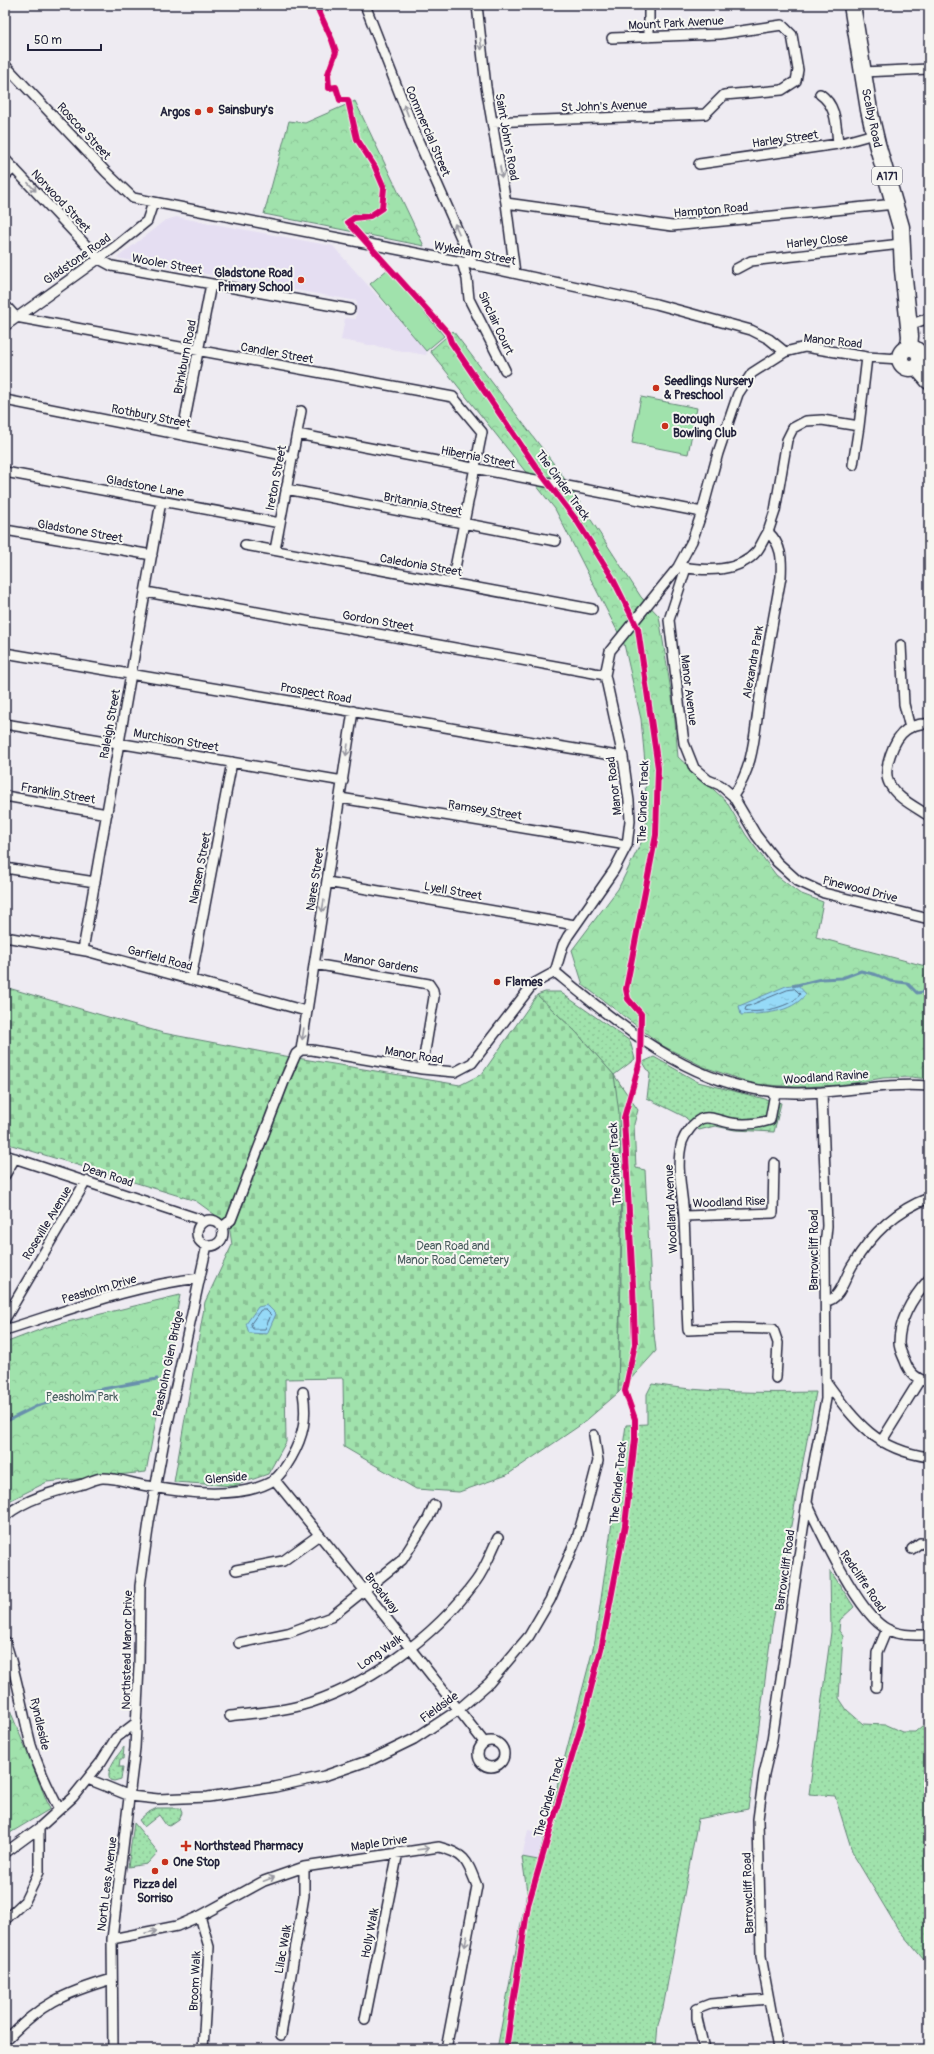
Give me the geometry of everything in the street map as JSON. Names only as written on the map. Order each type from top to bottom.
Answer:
[{"type":"highway","name":"Scalby Road","points":[[852,5],[874,134],[901,227],[901,244],[909,325],[904,353]]},
{"type":"highway","points":[[904,353],[905,368],[916,366],[929,381]]},
{"type":"street","name":"Commercial Street","points":[[365,5],[417,138],[473,265]]},
{"type":"street","name":"Saint John's Road","points":[[476,5],[515,273]]},
{"type":"street","points":[[649,5],[649,37]]},
{"type":"street","name":"Mount Park Avenue","points":[[612,38],[720,34],[782,25],[792,35],[798,70],[796,81],[782,90],[724,95],[714,104]]},
{"type":"street","name":"Roscoe Street","points":[[5,65],[106,172],[133,198],[153,203]]},
{"type":"street","points":[[863,72],[929,69]]},
{"type":"street","points":[[820,94],[828,100],[834,115],[838,144]]},
{"type":"street","name":"St John's Avenue","points":[[492,122],[705,114],[714,104]]},
{"type":"street","name":"Harley Street","points":[[698,164],[838,144],[874,134]]},
{"type":"street","name":"Norwood Street","points":[[5,159],[99,259]]},
{"type":"street","points":[[5,176],[14,168]]},
{"type":"street","name":"Wykeham Street","points":[[153,203],[462,262],[656,304],[751,330],[769,339],[785,352]]},
{"type":"street","name":"Gladstone Road","points":[[5,326],[99,259],[147,221],[153,203]]},
{"type":"street","name":"Hampton Road","points":[[506,203],[672,226],[895,204]]},
{"type":"street","name":"Harley Close","points":[[736,269],[751,261],[901,244]]},
{"type":"street","name":"Wooler Street","points":[[99,259],[112,266],[350,309]]},
{"type":"street","name":"Sinclair Court","points":[[462,262],[467,279],[469,299],[505,370]]},
{"type":"street","name":"Brinkburn Road","points":[[182,435],[211,284]]},
{"type":"street","points":[[5,305],[16,317]]},
{"type":"street","name":"Candler Street","points":[[16,317],[454,397],[482,432],[452,583]]},
{"type":"street","points":[[909,325],[929,318]]},
{"type":"street","name":"Manor Road","points":[[301,1050],[312,1050],[422,1069],[455,1072],[472,1063],[533,984],[555,972],[563,945],[575,925],[614,870],[627,845],[630,821],[629,801],[623,756],[605,674],[610,651],[643,609],[682,568],[702,512],[718,453],[738,394],[752,373],[785,352],[806,347],[868,356],[904,353]]},
{"type":"street","points":[[853,464],[868,356]]},
{"type":"street","name":"Rothbury Street","points":[[5,400],[293,457]]},
{"type":"street","name":"Ireton Street","points":[[275,550],[301,411]]},
{"type":"street","points":[[682,568],[700,570],[722,569],[741,563],[756,551],[768,532],[774,511],[787,440],[793,428],[806,421],[822,420],[859,426]]},
{"type":"street","name":"Hibernia Street","points":[[297,434],[702,512]]},
{"type":"street","name":"Gladstone Lane","points":[[5,472],[280,523]]},
{"type":"street","name":"Britannia Street","points":[[286,489],[556,541]]},
{"type":"street","name":"Raleigh Street","points":[[83,950],[161,501]]},
{"type":"street","name":"Gladstone Street","points":[[5,530],[152,555]]},
{"type":"street","name":"Alexandra Park","points":[[732,796],[743,782],[754,744],[757,714],[781,577],[782,555],[775,539],[768,532]]},
{"type":"street","name":"Caledonia Street","points":[[245,545],[592,608]]},
{"type":"street","name":"Manor Avenue","points":[[682,568],[669,620],[684,743],[694,768],[708,780],[720,785],[732,796]]},
{"type":"street","name":"Gordon Street","points":[[146,592],[605,674]]},
{"type":"street","points":[[901,645],[904,704],[910,728]]},
{"type":"street","name":"Prospect Road","points":[[5,653],[623,756]]},
{"type":"street","name":"Nares Street","points":[[301,1050],[354,711]]},
{"type":"street","name":"Murchison Street","points":[[5,724],[342,781]]},
{"type":"street","points":[[929,724],[910,728],[900,737],[892,749],[888,764],[888,782],[895,792],[929,816]]},
{"type":"street","name":"Nansen Street","points":[[191,979],[232,762]]},
{"type":"street","name":"Franklin Street","points":[[5,796],[107,814]]},
{"type":"street","name":"Pinewood Drive","points":[[732,796],[760,840],[777,862],[798,881],[824,893],[929,918]]},
{"type":"street","name":"Ramsey Street","points":[[340,798],[627,845]]},
{"type":"street","points":[[5,868],[95,882]]},
{"type":"street","name":"Lyell Street","points":[[327,882],[575,925]]},
{"type":"street","name":"Garfield Road","points":[[5,937],[83,950],[306,1011]]},
{"type":"street","name":"Manor Gardens","points":[[314,964],[429,984],[433,990],[434,997],[422,1069]]},
{"type":"street","name":"Woodland Ravine","points":[[555,972],[610,1016],[662,1052],[701,1074],[761,1092],[775,1093],[822,1092],[875,1086],[929,1086]]},
{"type":"street","points":[[222,1227],[231,1220],[285,1079],[296,1054],[301,1050]]},
{"type":"street","name":"Barrowcliff Road","points":[[778,2049],[761,1956],[758,1819],[764,1774],[772,1740],[807,1503],[826,1399],[825,1246],[827,1226],[822,1092]]},
{"type":"street","name":"Woodland Avenue","points":[[775,1093],[770,1120],[751,1124],[730,1123],[710,1118],[702,1118],[687,1132],[682,1142],[680,1155],[680,1183],[684,1216],[688,1330],[735,1328],[773,1329],[778,1343],[776,1378]]},
{"type":"street","name":"Dean Road","points":[[5,1155],[199,1219],[203,1222]]},
{"type":"street","points":[[5,1175],[15,1158]]},
{"type":"street","name":"Woodland Rise","points":[[684,1216],[772,1213],[774,1163]]},
{"type":"street","name":"Roseville Avenue","points":[[5,1319],[86,1181]]},
{"type":"street","points":[[826,1301],[836,1297],[853,1264],[879,1231],[912,1205],[929,1198]]},
{"type":"street","points":[[213,1220],[222,1227],[223,1232],[220,1241],[214,1245],[202,1243],[197,1234],[198,1228],[203,1222],[213,1220]]},
{"type":"street","name":"Peasholm Glen Bridge","points":[[155,1488],[193,1304],[207,1245]]},
{"type":"street","name":"Peasholm Drive","points":[[5,1330],[127,1293],[158,1285],[200,1278]]},
{"type":"street","points":[[929,1279],[916,1294],[908,1310],[903,1321],[899,1344],[907,1367],[919,1381],[929,1382]]},
{"type":"street","points":[[881,1442],[919,1381]]},
{"type":"street","points":[[827,1383],[862,1427],[881,1442],[904,1452],[929,1457]]},
{"type":"street","name":"Glenside","points":[[155,1488],[210,1493],[232,1492],[250,1489],[274,1479],[288,1463],[300,1443],[304,1425],[305,1406],[303,1392]]},
{"type":"street","name":"Fieldside","points":[[88,1779],[130,1796],[158,1799],[208,1797],[275,1787],[324,1776],[373,1759],[414,1739],[458,1710],[490,1683],[529,1636],[550,1600],[577,1538],[586,1507],[598,1461],[594,1435]]},
{"type":"street","points":[[5,1516],[14,1509],[35,1499],[103,1478],[155,1488]]},
{"type":"street","name":"Broadway","points":[[274,1479],[365,1591],[484,1742]]},
{"type":"street","name":"Northstead Manor Drive","points":[[5,1853],[39,1828],[73,1797],[88,1779],[116,1738],[137,1722],[140,1586],[155,1488]]},
{"type":"street","name":"Redcliffe Road","points":[[807,1503],[830,1553],[872,1618],[887,1629],[909,1635],[929,1635]]},
{"type":"street","points":[[239,1643],[288,1634],[331,1617],[402,1560],[428,1520],[434,1505]]},
{"type":"street","points":[[236,1570],[283,1561],[319,1535]]},
{"type":"street","name":"Long Walk","points":[[230,1716],[298,1706],[341,1692],[375,1673],[409,1648],[447,1615],[476,1580],[498,1538]]},
{"type":"street","points":[[912,1549],[920,1544],[929,1544]]},
{"type":"street","points":[[876,1687],[877,1653],[887,1629]]},
{"type":"street","name":"Ryndleside","points":[[5,1641],[15,1670],[31,1744],[40,1772],[59,1809]]},
{"type":"street","name":"North Leas Avenue","points":[[113,2049],[112,1939],[130,1796],[137,1722]]},
{"type":"street","points":[[5,1920],[26,1901],[39,1872],[39,1828]]},
{"type":"street","name":"Maple Drive","points":[[112,1939],[177,1926],[200,1916],[264,1881],[304,1867],[439,1847],[457,1852],[468,1866],[477,1886],[446,2049]]},
{"type":"street","name":"Holly Walk","points":[[365,2019],[398,1852]]},
{"type":"street","name":"Lilac Walk","points":[[281,2035],[304,1896],[304,1867]]},
{"type":"street","name":"Broom Walk","points":[[200,1916],[209,1947],[203,2049]]},
{"type":"street","points":[[5,2041],[51,2002],[75,1990],[112,1979]]},
{"type":"street","points":[[704,2049],[697,2009],[710,2004],[769,1999]]},
{"type":"shaded area","name":"Gladstone Road Primary School","points":[[176,217],[333,246],[427,352],[426,355],[341,340],[345,318],[356,319],[357,301],[117,258],[164,221]]},
{"type":"shaded area","points":[[528,1830],[543,1833],[538,1861],[522,1857]]},
{"type":"green space","points":[[355,101],[424,246],[264,214],[289,121],[305,123]]},
{"type":"green space","points":[[388,269],[444,336],[426,351],[370,284]]},
{"type":"green space","points":[[453,331],[560,472],[641,597],[659,616],[674,710],[678,757],[726,801],[746,835],[776,875],[799,893],[823,902],[816,937],[929,967],[929,1079],[911,1077],[883,1078],[842,1085],[797,1087],[754,1084],[704,1067],[663,1046],[583,985],[572,950],[618,889],[646,833],[645,763],[641,719],[624,644],[555,509],[430,351]]},
{"type":"green space","name":"Borough Bowling Club","points":[[641,397],[697,408],[688,454],[632,443]]},
{"type":"green space","name":"Dean Road and Manor Road Cemetery","points":[[5,987],[163,1033],[273,1054],[460,1085],[482,1074],[537,995],[576,1032],[614,1075],[619,1113],[621,1237],[618,1393],[582,1424],[507,1475],[459,1492],[416,1489],[344,1447],[343,1378],[285,1379],[286,1442],[268,1474],[234,1486],[174,1482],[205,1302],[232,1245],[229,1225],[196,1201],[5,1143]]},
{"type":"green space","points":[[545,992],[560,992],[630,1041],[635,1059],[614,1075],[576,1032],[537,995]]},
{"type":"green space","points":[[654,1057],[698,1082],[781,1103],[774,1132],[735,1130],[715,1126],[699,1130],[685,1117],[647,1098],[650,1074],[643,1062]]},
{"type":"green space","points":[[614,1075],[638,1110],[634,1124],[636,1168],[645,1170],[653,1325],[656,1351],[618,1393],[622,1194],[618,1115]]},
{"type":"green space","name":"Peasholm Park","points":[[180,1295],[146,1472],[47,1482],[5,1503],[5,1343],[47,1327]]},
{"type":"green space","points":[[652,1384],[713,1391],[816,1392],[772,1627],[748,1809],[698,1819],[663,2008],[658,2024],[656,2049],[497,2049],[527,1892],[522,1857],[538,1860],[595,1641],[626,1425],[647,1424],[647,1394]]},
{"type":"green space","points":[[830,1570],[854,1607],[840,1620],[839,1631],[843,1636],[839,1698],[847,1710],[863,1724],[886,1725],[902,1732],[915,1732],[922,1726],[929,1725],[929,1966],[898,1929],[853,1854],[835,1796],[809,1794],[831,1632]]},
{"type":"green space","points":[[5,1698],[50,1809],[5,1836]]},
{"type":"green space","points":[[124,1747],[123,1759],[120,1759],[119,1767],[123,1767],[121,1779],[114,1781],[110,1780],[109,1772],[111,1767]]},
{"type":"green space","points":[[157,1808],[180,1808],[182,1813],[179,1819],[169,1826],[166,1825],[159,1815],[144,1827],[139,1820],[147,1813]]},
{"type":"green space","points":[[134,1823],[158,1852],[147,1864],[128,1867]]},
{"type":"water","points":[[797,984],[806,994],[800,1001],[785,1009],[759,1014],[741,1015],[739,1006],[786,986]]},
{"type":"water","points":[[267,1305],[276,1314],[267,1334],[249,1333],[246,1324],[258,1307]]},
{"type":"waterway","points":[[793,986],[821,979],[842,978],[861,971],[877,975],[890,981],[907,983],[917,993],[929,991]]},
{"type":"waterway","points":[[5,1422],[37,1406],[86,1392],[157,1379]]},
{"type":"cycle path","name":"The Cinder Track","points":[[316,5],[336,52],[328,74],[329,88],[336,87],[340,100],[348,100],[357,139],[375,167],[384,188],[382,208],[370,216],[354,218],[348,222],[448,333],[451,342],[536,467],[577,521],[612,577],[638,629],[658,768],[656,835],[626,989],[628,999],[641,1014],[640,1061],[624,1118],[635,1344],[625,1391],[635,1419],[635,1439],[625,1525],[602,1645],[582,1723],[528,1905],[506,2049]]},
{"type":"place","name":"Sainsbury's","points":[[210,110]]},
{"type":"place","name":"Argos","points":[[198,112]]},
{"type":"place","name":"Gladstone Road Primary School","points":[[301,280]]},
{"type":"place","name":"Seedlings Nursery & Preschool","points":[[656,388]]},
{"type":"place","name":"Borough Bowling Club","points":[[665,426]]},
{"type":"place","name":"Flames","points":[[497,982]]},
{"type":"place","name":"Northstead Pharmacy","points":[[186,1846]]},
{"type":"place","name":"One Stop","points":[[165,1862]]},
{"type":"place","name":"Pizza del Sorriso","points":[[155,1871]]}]
